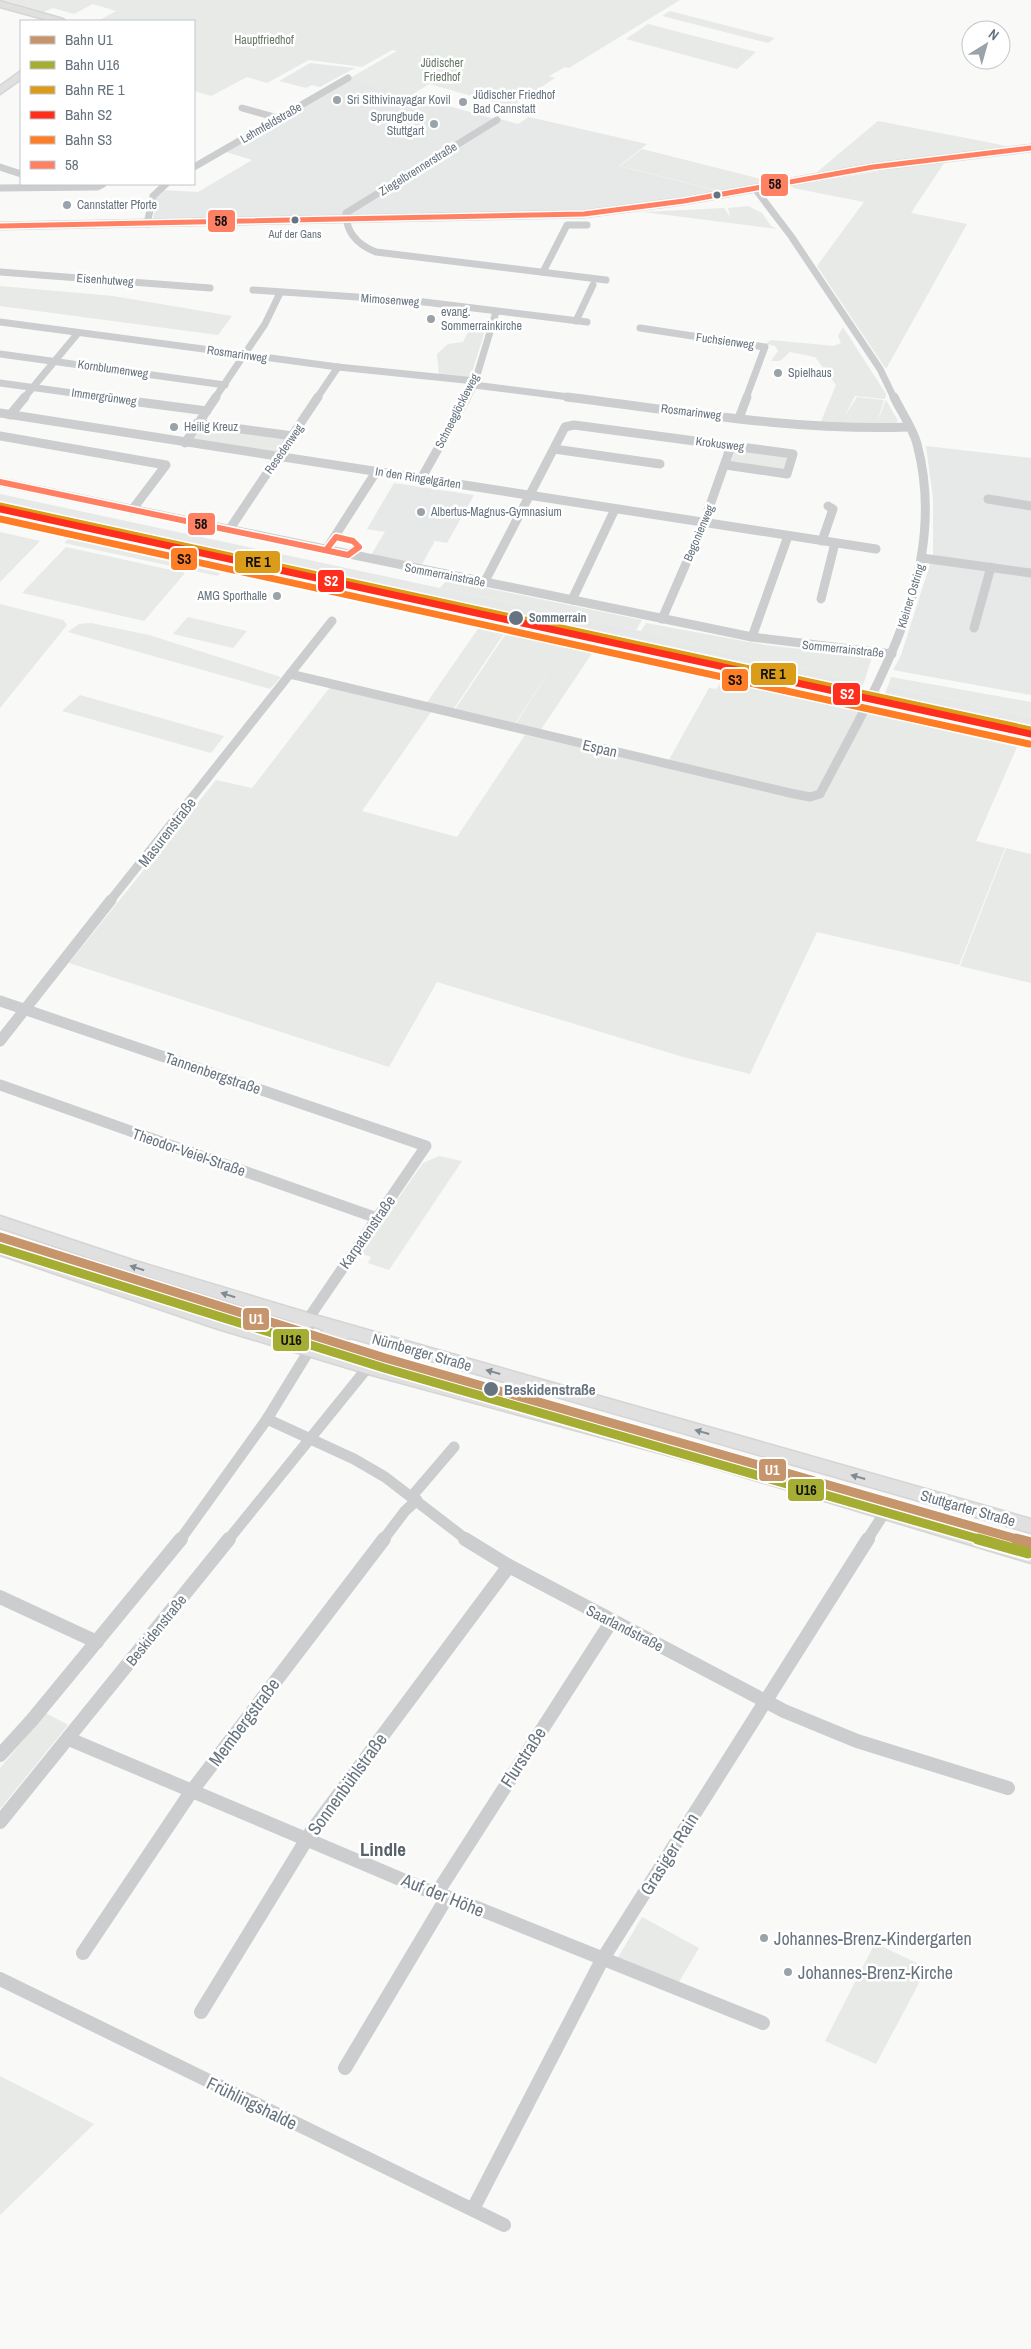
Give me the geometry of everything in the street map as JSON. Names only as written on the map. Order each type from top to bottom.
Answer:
[{"type":"main road","points":[[0,4],[56,20]]},
{"type":"main road","points":[[2,86],[20,75]]},
{"type":"main road","points":[[0,226],[323,221],[347,217],[584,214],[637,209],[756,190],[862,169],[1031,148]]},
{"type":"main road","name":"Nürnberger Straße","points":[[0,1222],[126,1264],[308,1319],[905,1490]]},
{"type":"main road","name":"Nürnberger Straße","points":[[0,1250],[261,1335],[368,1367]]},
{"type":"main road","points":[[261,1335],[282,1335],[293,1332],[300,1329],[308,1319]]},
{"type":"main road","points":[[310,1349],[325,1336],[357,1333]]},
{"type":"main road","name":"Stuttgarter Straße","points":[[368,1367],[699,1457],[1031,1555]]},
{"type":"main road","name":"Stuttgarter Straße","points":[[905,1490],[1031,1526]]},
{"type":"street","name":"Lehmfeldstraße","points":[[195,166],[348,78]]},
{"type":"street","points":[[242,108],[278,118]]},
{"type":"street","name":"Ziegelbrennerstraße","points":[[347,217],[497,120]]},
{"type":"street","points":[[0,167],[20,174]]},
{"type":"street","points":[[0,188],[97,187],[100,185]]},
{"type":"street","points":[[147,224],[152,196],[156,189],[164,185]]},
{"type":"street","name":"Kleiner Ostring","points":[[756,190],[791,236],[880,369],[917,443],[926,499],[922,558],[892,654],[865,709]]},
{"type":"street","points":[[347,217],[352,238],[358,245],[376,252],[606,280]]},
{"type":"street","points":[[543,272],[567,225],[587,225]]},
{"type":"street","name":"Eisenhutweg","points":[[0,272],[210,288]]},
{"type":"street","points":[[576,320],[593,285]]},
{"type":"street","name":"Mimosenweg","points":[[252,290],[280,294],[286,292],[416,301],[587,322]]},
{"type":"street","points":[[185,443],[265,324],[280,294]]},
{"type":"street","name":"Schneeglöckleweg","points":[[422,479],[474,383],[496,312]]},
{"type":"street","name":"Rosmarinweg","points":[[0,322],[739,418],[853,429],[908,426]]},
{"type":"street","name":"Fuchsienweg","points":[[640,328],[765,347],[739,418]]},
{"type":"street","points":[[10,415],[78,332]]},
{"type":"street","name":"Kornblumenweg","points":[[0,354],[225,385]]},
{"type":"street","name":"Resedenweg","points":[[229,530],[338,367]]},
{"type":"street","name":"Immergrünweg","points":[[0,383],[207,411]]},
{"type":"street","name":"In den Ringelgärten","points":[[0,413],[876,549]]},
{"type":"street","points":[[197,423],[293,436]]},
{"type":"street","name":"Krokusweg","points":[[554,448],[565,427],[574,425],[793,454],[787,474],[726,466]]},
{"type":"street","points":[[0,436],[166,465],[132,510]]},
{"type":"street","name":"Begonienweg","points":[[662,619],[704,522],[726,466],[731,446]]},
{"type":"street","points":[[484,583],[531,496],[554,448],[660,464]]},
{"type":"street","points":[[326,550],[376,472]]},
{"type":"street","name":"Sommerrainstraße","points":[[0,482],[752,637],[892,654]]},
{"type":"street","points":[[988,499],[1031,506]]},
{"type":"street","points":[[822,541],[833,509],[828,506]]},
{"type":"street","points":[[572,600],[615,509]]},
{"type":"street","points":[[752,637],[788,536]]},
{"type":"street","points":[[821,599],[835,543]]},
{"type":"street","points":[[922,558],[1031,573]]},
{"type":"street","points":[[974,628],[991,567]]},
{"type":"street","name":"Masurenstraße","points":[[0,1041],[332,621]]},
{"type":"street","name":"Espan","points":[[290,674],[810,797],[820,794],[824,790],[865,709]]},
{"type":"street","name":"Tannenbergstraße","points":[[0,1001],[426,1146]]},
{"type":"street","name":"Theodor-Veiel-Straße","points":[[0,1085],[377,1218]]},
{"type":"street","name":"Karpatenstraße","points":[[308,1319],[426,1146]]},
{"type":"street","points":[[0,1755],[170,1554],[267,1419],[310,1349],[308,1319]]},
{"type":"street","name":"Beskidenstraße","points":[[0,1822],[368,1367]]},
{"type":"street","name":"Saarlandstraße","points":[[267,1419],[370,1468],[414,1498],[476,1547],[509,1566],[784,1711],[857,1741],[1008,1788]]},
{"type":"street","name":"Membergstraße","points":[[83,1953],[191,1792],[454,1447]]},
{"type":"street","name":"Grasiger Rain","points":[[473,2209],[602,1960],[885,1512]]},
{"type":"street","name":"Sonnenbühlstraße","points":[[201,2012],[306,1840],[509,1566]]},
{"type":"street","points":[[0,1597],[97,1642]]},
{"type":"street","name":"Flurstraße","points":[[345,2068],[442,1895],[612,1622]]},
{"type":"street","name":"Auf der Höhe","points":[[68,1739],[306,1840],[602,1960],[763,2022]]},
{"type":"street","name":"Frühlingshalde","points":[[0,1979],[504,2225]]},
{"type":"shaded area","points":[[310,63],[355,68],[320,87],[312,85],[306,88],[279,81]]},
{"type":"shaded area","points":[[350,78],[498,120],[518,124],[529,117],[647,144],[619,166],[722,192],[635,206],[550,214],[153,221],[156,196],[160,190],[198,192],[252,160],[226,152]]},
{"type":"shaded area","points":[[926,446],[1031,458],[1031,695],[893,670],[901,655],[933,555],[933,499]]},
{"type":"shaded area","name":"Albertus-Magnus-Gymnasium","points":[[394,483],[474,495],[447,543],[435,541],[422,564],[371,555],[385,532],[367,529]]},
{"type":"shaded area","points":[[0,494],[641,631],[665,637],[664,639],[864,682],[855,699],[637,651],[619,648],[617,650],[354,591],[356,588],[0,513]]},
{"type":"shaded area","points":[[888,686],[1031,717],[1031,739],[879,705]]},
{"type":"green space","name":"Hauptfriedhof","points":[[3,0],[680,0],[569,68],[565,67],[549,76],[555,78],[511,107],[429,84],[410,96],[350,78],[397,51],[392,50],[362,67],[309,60],[267,83],[247,77],[211,96],[195,91],[195,20],[100,20],[116,11],[93,4],[74,14],[53,8],[44,12]]},
{"type":"green space","points":[[670,11],[775,38],[768,43],[662,16]]},
{"type":"green space","points":[[648,24],[756,52],[737,69],[626,39]]},
{"type":"green space","points":[[878,121],[1007,146],[816,173]]},
{"type":"green space","points":[[642,149],[773,182],[723,192],[620,166]]},
{"type":"green space","points":[[946,160],[911,213],[967,224],[886,369],[817,266],[864,202],[793,188],[792,186]]},
{"type":"green space","points":[[748,206],[762,213],[771,226],[777,229],[643,212],[724,208],[730,217],[728,208]]},
{"type":"green space","points":[[0,286],[113,296],[232,316],[218,335],[0,306]]},
{"type":"green space","points":[[473,322],[487,324],[470,379],[439,376],[437,354],[448,344],[463,342]]},
{"type":"green space","points":[[843,327],[886,394],[885,399],[855,396],[844,417],[857,397],[884,400],[877,422],[886,400],[898,421],[892,425],[820,424],[836,385],[815,357],[790,352],[780,361],[771,361],[778,351],[775,346],[765,344],[771,340],[834,346],[841,343],[838,336]]},
{"type":"green space","points":[[197,423],[293,436],[278,456],[185,443]]},
{"type":"green space","points":[[731,446],[793,454],[787,474],[726,465]]},
{"type":"green space","points":[[0,532],[40,541],[0,582]]},
{"type":"green space","points":[[68,539],[220,573],[218,576],[64,543]]},
{"type":"green space","points":[[66,547],[185,573],[144,621],[22,593]]},
{"type":"green space","points":[[447,580],[642,620],[636,630],[440,588]]},
{"type":"green space","points":[[0,604],[63,620],[67,625],[0,708]]},
{"type":"green space","points":[[188,617],[247,631],[233,648],[173,634]]},
{"type":"green space","points":[[91,623],[149,635],[281,677],[270,689],[68,632],[79,624]]},
{"type":"green space","points":[[482,623],[507,629],[453,710],[426,704]]},
{"type":"green space","points":[[646,623],[765,645],[872,657],[864,682],[663,639],[664,637],[641,631]]},
{"type":"green space","points":[[509,629],[595,649],[540,731],[515,725],[556,660],[514,725],[454,711]]},
{"type":"green space","points":[[637,651],[855,699],[851,706],[848,706],[634,657]]},
{"type":"green space","points":[[891,677],[1031,702],[1031,717],[888,686]]},
{"type":"green space","points":[[723,680],[1017,747],[976,841],[1005,848],[959,965],[817,932],[750,1074],[683,1057],[437,982],[389,1067],[69,963],[216,780],[252,788],[330,687],[431,712],[362,811],[457,837],[525,735],[665,767],[709,688],[716,689]]},
{"type":"green space","points":[[80,695],[224,736],[211,753],[62,711]]},
{"type":"green space","points":[[879,705],[1031,739],[1031,748],[875,713]]},
{"type":"green space","points":[[1006,848],[1031,854],[1031,983],[960,966]]},
{"type":"green space","points":[[439,1156],[462,1161],[389,1270],[368,1263],[371,1257],[360,1253],[423,1163]]},
{"type":"green space","points":[[46,1713],[68,1725],[0,1809],[0,1768]]},
{"type":"green space","points":[[642,1917],[699,1948],[679,1982],[617,1959]]},
{"type":"green space","points":[[875,1943],[927,1968],[876,2064],[825,2041]]},
{"type":"green space","points":[[0,2076],[94,2124],[0,2215]]},
{"type":"rail line","name":"S2","points":[[0,509],[1031,734]]},
{"type":"rail line","name":"S3","points":[[0,519],[1029,744]]},
{"type":"rail line","name":"U1","points":[[0,1237],[128,1279],[385,1358],[1031,1543]]},
{"type":"rail line","name":"U16","points":[[0,1248],[255,1330],[641,1443],[1028,1553]]},
{"type":"transit line","name":"58","points":[[0,226],[584,214],[684,201],[873,167],[1031,148]]},
{"type":"transit line","name":"58","points":[[0,482],[348,555],[359,547],[353,541],[336,537],[326,550]]},
{"type":"transit line","points":[[0,506],[1031,730]]},
{"type":"place","name":"Sri Sithivinayagar Kovil","points":[[337,100]]},
{"type":"place","name":"Jüdischer Friedhof Bad Cannstatt","points":[[463,102]]},
{"type":"place","name":"Sprungbude Stuttgart","points":[[434,124]]},
{"type":"place","name":"Cannstatter Pforte","points":[[67,205]]},
{"type":"place","name":"Auf der Gans","points":[[295,220]]},
{"type":"place","name":"evang. Sommerrainkirche","points":[[431,319]]},
{"type":"place","name":"Spielhaus","points":[[778,373]]},
{"type":"place","name":"Heilig Kreuz","points":[[174,427]]},
{"type":"place","name":"Albertus-Magnus-Gymnasium","points":[[421,512]]},
{"type":"place","name":"AMG Sporthalle","points":[[277,596]]},
{"type":"place","name":"Sommerrain","points":[[516,618]]},
{"type":"place","name":"Beskidenstraße","points":[[491,1389]]},
{"type":"place","name":"Johannes-Brenz-Kindergarten","points":[[764,1938]]},
{"type":"place","name":"Johannes-Brenz-Kirche","points":[[788,1972]]},
{"type":"district","name":"Lindle","points":[[383,1849]]},
{"type":"park label","name":"Jüdischer Friedhof","points":[[442,70]]}]
